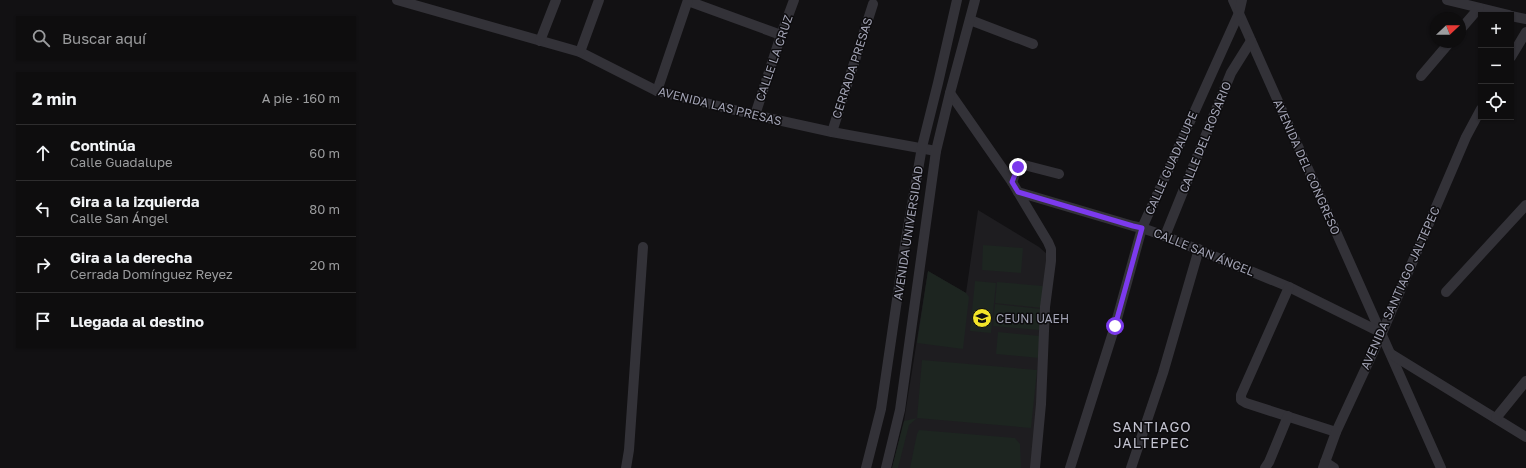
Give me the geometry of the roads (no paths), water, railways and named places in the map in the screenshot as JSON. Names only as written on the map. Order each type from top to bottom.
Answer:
[{"type":"street","name":"AVENIDA LAS PRESAS","points":[[397,0],[580,52],[658,92],[832,132],[922,147],[936,151]]},
{"type":"street","points":[[540,41],[556,0]]},
{"type":"street","points":[[580,52],[599,0]]},
{"type":"street","name":"CALLE LA CRUZ","points":[[755,115],[794,0]]},
{"type":"street","name":"AVENIDA UNIVERSIDAD","points":[[866,468],[881,409],[905,245],[922,147],[957,0]]},
{"type":"street","name":"AVENIDA UNIVERSIDAD","points":[[886,468],[900,410],[936,151],[975,0]]},
{"type":"street","name":"AVENIDA DEL CONGRESO","points":[[1233,0],[1441,468]]},
{"type":"street","name":"CALLE GUADALUPE","points":[[1070,468],[1115,326],[1142,228],[1239,13],[1242,0]]},
{"type":"street","points":[[1447,0],[1497,12]]},
{"type":"street","points":[[658,92],[688,1],[781,35]]},
{"type":"street","name":"CERRADA PRESAS","points":[[832,132],[873,4]]},
{"type":"street","points":[[1466,23],[1479,8]]},
{"type":"street","points":[[1514,16],[1526,19]]},
{"type":"street","points":[[970,20],[1033,44]]},
{"type":"street","points":[[1514,51],[1526,32]]},
{"type":"street","name":"CALLE DEL ROSARIO","points":[[1165,236],[1231,73],[1250,41]]},
{"type":"street","points":[[1421,76],[1445,48]]},
{"type":"street","points":[[950,93],[1012,182],[1048,242],[1051,250],[1045,307],[1041,404],[1035,468]]},
{"type":"street","name":"AVENIDA SANTIAGO JALTEPEC","points":[[1324,465],[1336,432],[1382,333],[1466,137],[1478,115]]},
{"type":"street","points":[[1012,182],[1018,167],[1024,165],[1059,174]]},
{"type":"street","name":"CALLE SAN ÁNGEL","points":[[1018,192],[1142,228],[1199,249],[1289,287],[1382,333]]},
{"type":"street","points":[[1446,292],[1526,205]]},
{"type":"street","points":[[626,468],[629,450],[643,247]]},
{"type":"street","points":[[1131,468],[1163,373],[1199,249]]},
{"type":"street","points":[[1289,287],[1241,395],[1241,400],[1246,403],[1336,432]]},
{"type":"street","points":[[1391,354],[1526,437]]},
{"type":"street","points":[[1496,418],[1526,381]]},
{"type":"street","points":[[1265,468],[1269,462],[1288,416]]},
{"type":"street","points":[[1324,465],[1334,468]]},
{"type":"place","name":"CEUNI UAEH","points":[[982,318]]},
{"type":"district","name":"SANTIAGO JALTEPEC","points":[[1152,434]]}]
